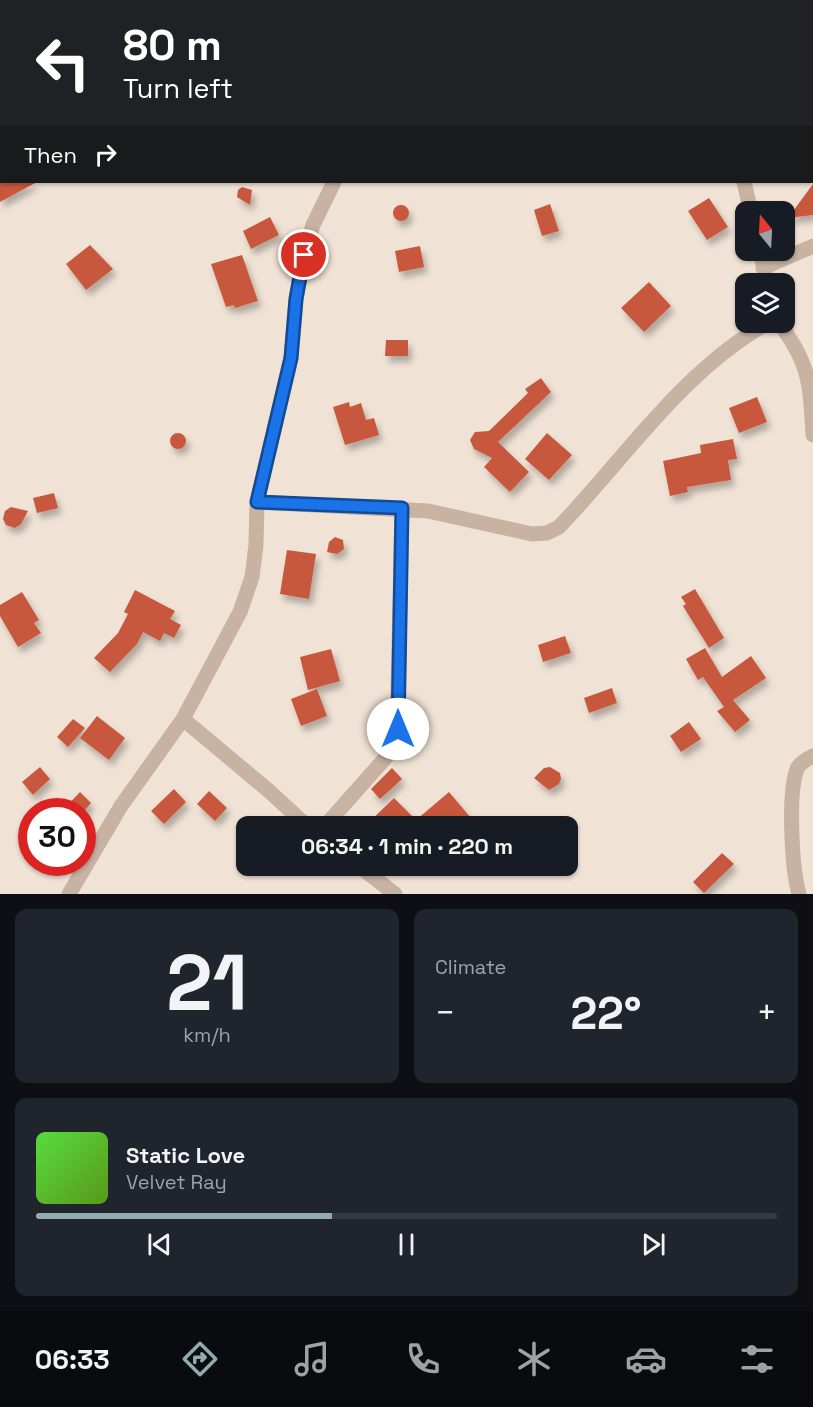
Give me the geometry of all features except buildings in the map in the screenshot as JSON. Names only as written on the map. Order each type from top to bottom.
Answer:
[{"type":"street","points":[[69,894],[121,806],[183,719],[240,612],[252,577],[257,502],[291,358],[296,299],[304,255],[313,225],[334,183]]},
{"type":"street","points":[[744,183],[748,201]]},
{"type":"street","points":[[763,268],[813,246]]},
{"type":"street","points":[[761,261],[764,273]]},
{"type":"street","points":[[257,502],[428,510],[516,533],[547,533],[559,527],[641,434],[723,353],[753,333]]},
{"type":"street","points":[[786,333],[797,347],[804,364],[811,400],[813,435]]},
{"type":"street","points":[[334,816],[388,755],[397,737],[402,508]]},
{"type":"street","points":[[183,719],[296,816]]},
{"type":"street","points":[[799,894],[792,853],[796,775],[805,759],[813,756]]},
{"type":"street","points":[[372,876],[395,894]]},
{"type":"route","points":[[304,255],[296,299],[291,358],[257,502],[402,508],[398,729]]}]
